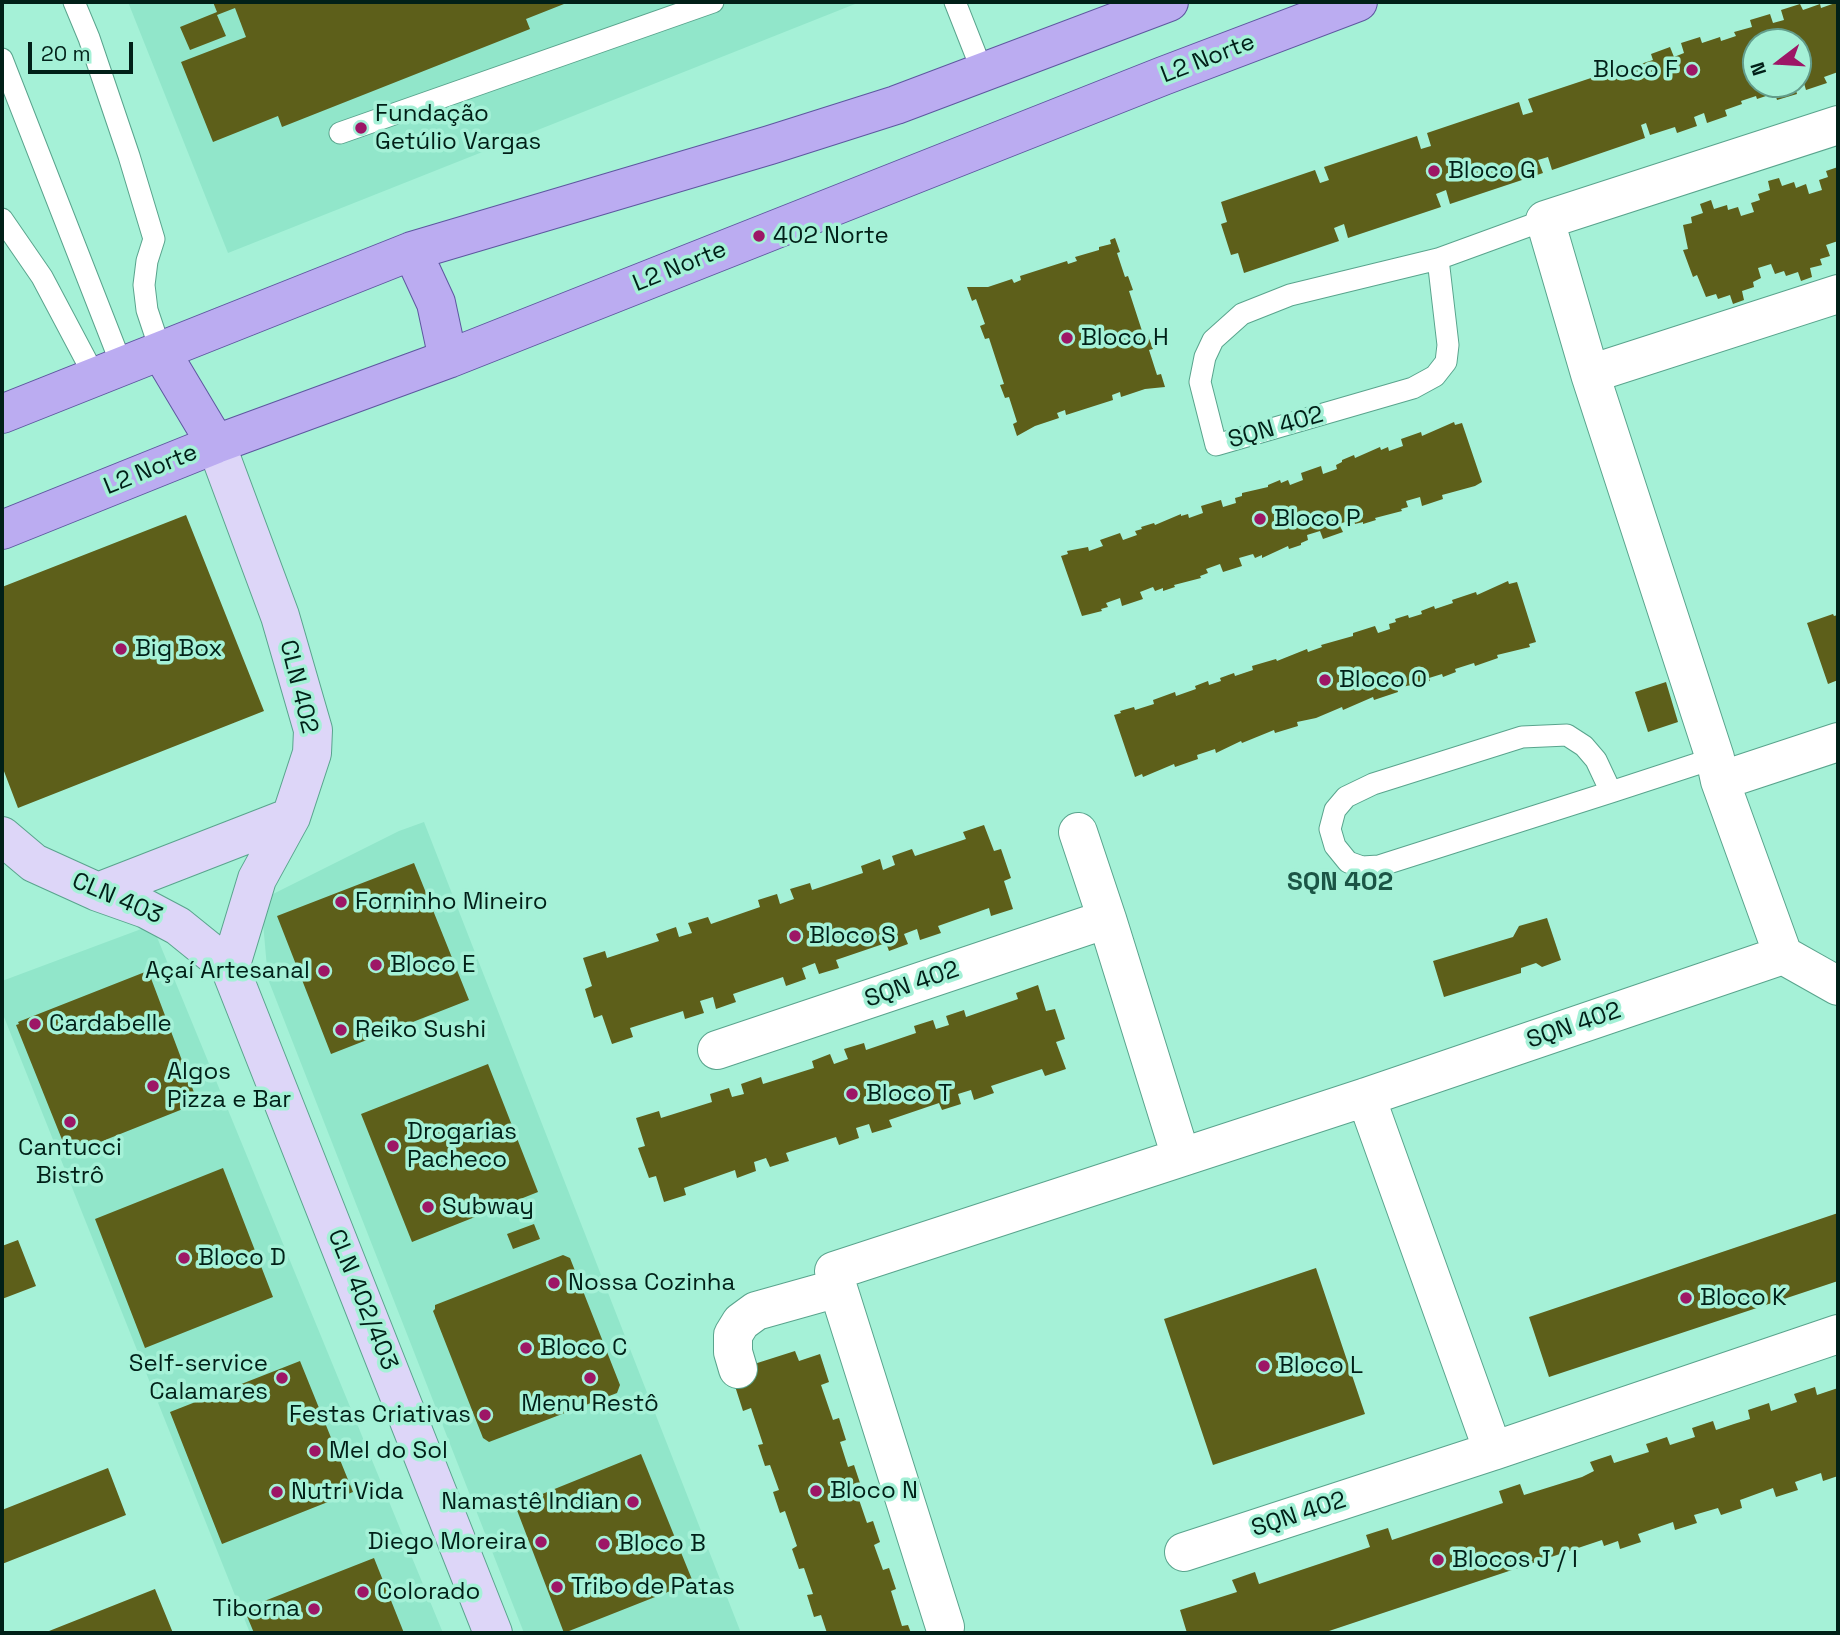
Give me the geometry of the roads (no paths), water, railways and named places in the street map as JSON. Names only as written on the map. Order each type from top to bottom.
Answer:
[{"type":"main road","points":[[2,414],[412,251],[896,105],[1168,2]]},
{"type":"main road","name":"L2 Norte","points":[[2,530],[321,403],[448,359],[1163,76],[1358,2]]},
{"type":"main road","points":[[412,251],[436,303],[448,359]]},
{"type":"main road","points":[[161,352],[216,444]]},
{"type":"street","name":"SQN 402","points":[[1545,220],[1838,125]]},
{"type":"street","points":[[1545,220],[1590,374],[1717,770],[1783,955],[1838,986]]},
{"type":"street","points":[[1590,374],[1838,294]]},
{"type":"street","name":"CLN 402","points":[[216,444],[280,616],[313,730],[312,753],[291,817],[257,879],[230,968]]},
{"type":"street","points":[[1717,770],[1838,742]]},
{"type":"street","points":[[98,892],[291,817]]},
{"type":"street","points":[[1078,832],[1181,1157]]},
{"type":"street","name":"CLN 403","points":[[2,836],[34,863],[98,892],[146,909],[178,926],[230,968]]},
{"type":"street","name":"SQN 402","points":[[717,1051],[1107,919]]},
{"type":"street","name":"SQN 402","points":[[838,1288],[834,1271],[1366,1097],[1783,955]]},
{"type":"street","name":"CLN 402/403","points":[[230,968],[493,1633]]},
{"type":"street","points":[[1366,1097],[1493,1451]]},
{"type":"street","points":[[738,1369],[733,1352],[733,1335],[741,1322],[756,1311],[838,1288],[945,1627]]},
{"type":"street","name":"SQN 402","points":[[1184,1552],[1838,1334]]},
{"type":"lane","points":[[74,2],[125,143],[154,239],[146,261],[144,285],[147,310],[161,352]]},
{"type":"lane","points":[[956,2],[984,73]]},
{"type":"lane","points":[[340,133],[705,3]]},
{"type":"lane","points":[[2,59],[9,99],[109,372]]},
{"type":"lane","points":[[2,219],[109,372]]},
{"type":"lane","name":"SQN 402","points":[[1438,259],[1448,345],[1446,362],[1435,376],[1413,388],[1216,445],[1200,382],[1205,357],[1213,340],[1242,314],[1290,295],[1438,259],[1545,220]]},
{"type":"lane","points":[[1611,792],[1597,760],[1584,746],[1567,735],[1522,737],[1373,784],[1346,797],[1335,810],[1330,829],[1335,846],[1348,862],[1362,867],[1379,866],[1611,792],[1717,770]]},
{"type":"place","name":"Bloco F","points":[[1692,70]]},
{"type":"place","name":"Fundação Getúlio Vargas","points":[[361,128]]},
{"type":"place","name":"Bloco G","points":[[1434,171]]},
{"type":"place","name":"402 Norte","points":[[759,236]]},
{"type":"place","name":"Bloco H","points":[[1067,338]]},
{"type":"place","name":"Bloco P","points":[[1260,519]]},
{"type":"place","name":"Big Box","points":[[121,649]]},
{"type":"place","name":"Bloco O","points":[[1325,680]]},
{"type":"place","name":"Forninho Mineiro","points":[[341,902]]},
{"type":"place","name":"Bloco S","points":[[795,936]]},
{"type":"place","name":"Bloco E","points":[[376,965]]},
{"type":"place","name":"Açaí Artesanal","points":[[324,971]]},
{"type":"place","name":"Cardabelle","points":[[35,1024]]},
{"type":"place","name":"Reiko Sushi","points":[[341,1030]]},
{"type":"place","name":"Algos Pizza e Bar","points":[[153,1086]]},
{"type":"place","name":"Bloco T","points":[[852,1094]]},
{"type":"place","name":"Cantucci Bistrô","points":[[70,1122]]},
{"type":"place","name":"Drogarias Pacheco","points":[[393,1146]]},
{"type":"place","name":"Subway","points":[[428,1207]]},
{"type":"place","name":"Bloco D","points":[[184,1258]]},
{"type":"place","name":"Nossa Cozinha","points":[[554,1283]]},
{"type":"place","name":"Bloco K","points":[[1686,1298]]},
{"type":"place","name":"Bloco C","points":[[526,1348]]},
{"type":"place","name":"Bloco L","points":[[1264,1366]]},
{"type":"place","name":"Self-service Calamares","points":[[282,1378]]},
{"type":"place","name":"Menu Restô","points":[[590,1378]]},
{"type":"place","name":"Festas Criativas","points":[[485,1415]]},
{"type":"place","name":"Mel do Sol","points":[[315,1451]]},
{"type":"place","name":"Bloco N","points":[[816,1491]]},
{"type":"place","name":"Nutri Vida","points":[[277,1492]]},
{"type":"place","name":"Namastê Indian","points":[[633,1502]]},
{"type":"place","name":"Diego Moreira","points":[[541,1542]]},
{"type":"place","name":"Bloco B","points":[[604,1544]]},
{"type":"place","name":"Blocos J / I","points":[[1438,1560]]},
{"type":"place","name":"Tribo de Patas","points":[[557,1587]]},
{"type":"place","name":"Colorado","points":[[363,1592]]},
{"type":"place","name":"Tiborna","points":[[314,1609]]},
{"type":"district","name":"SQN 402","points":[[1340,883]]}]
